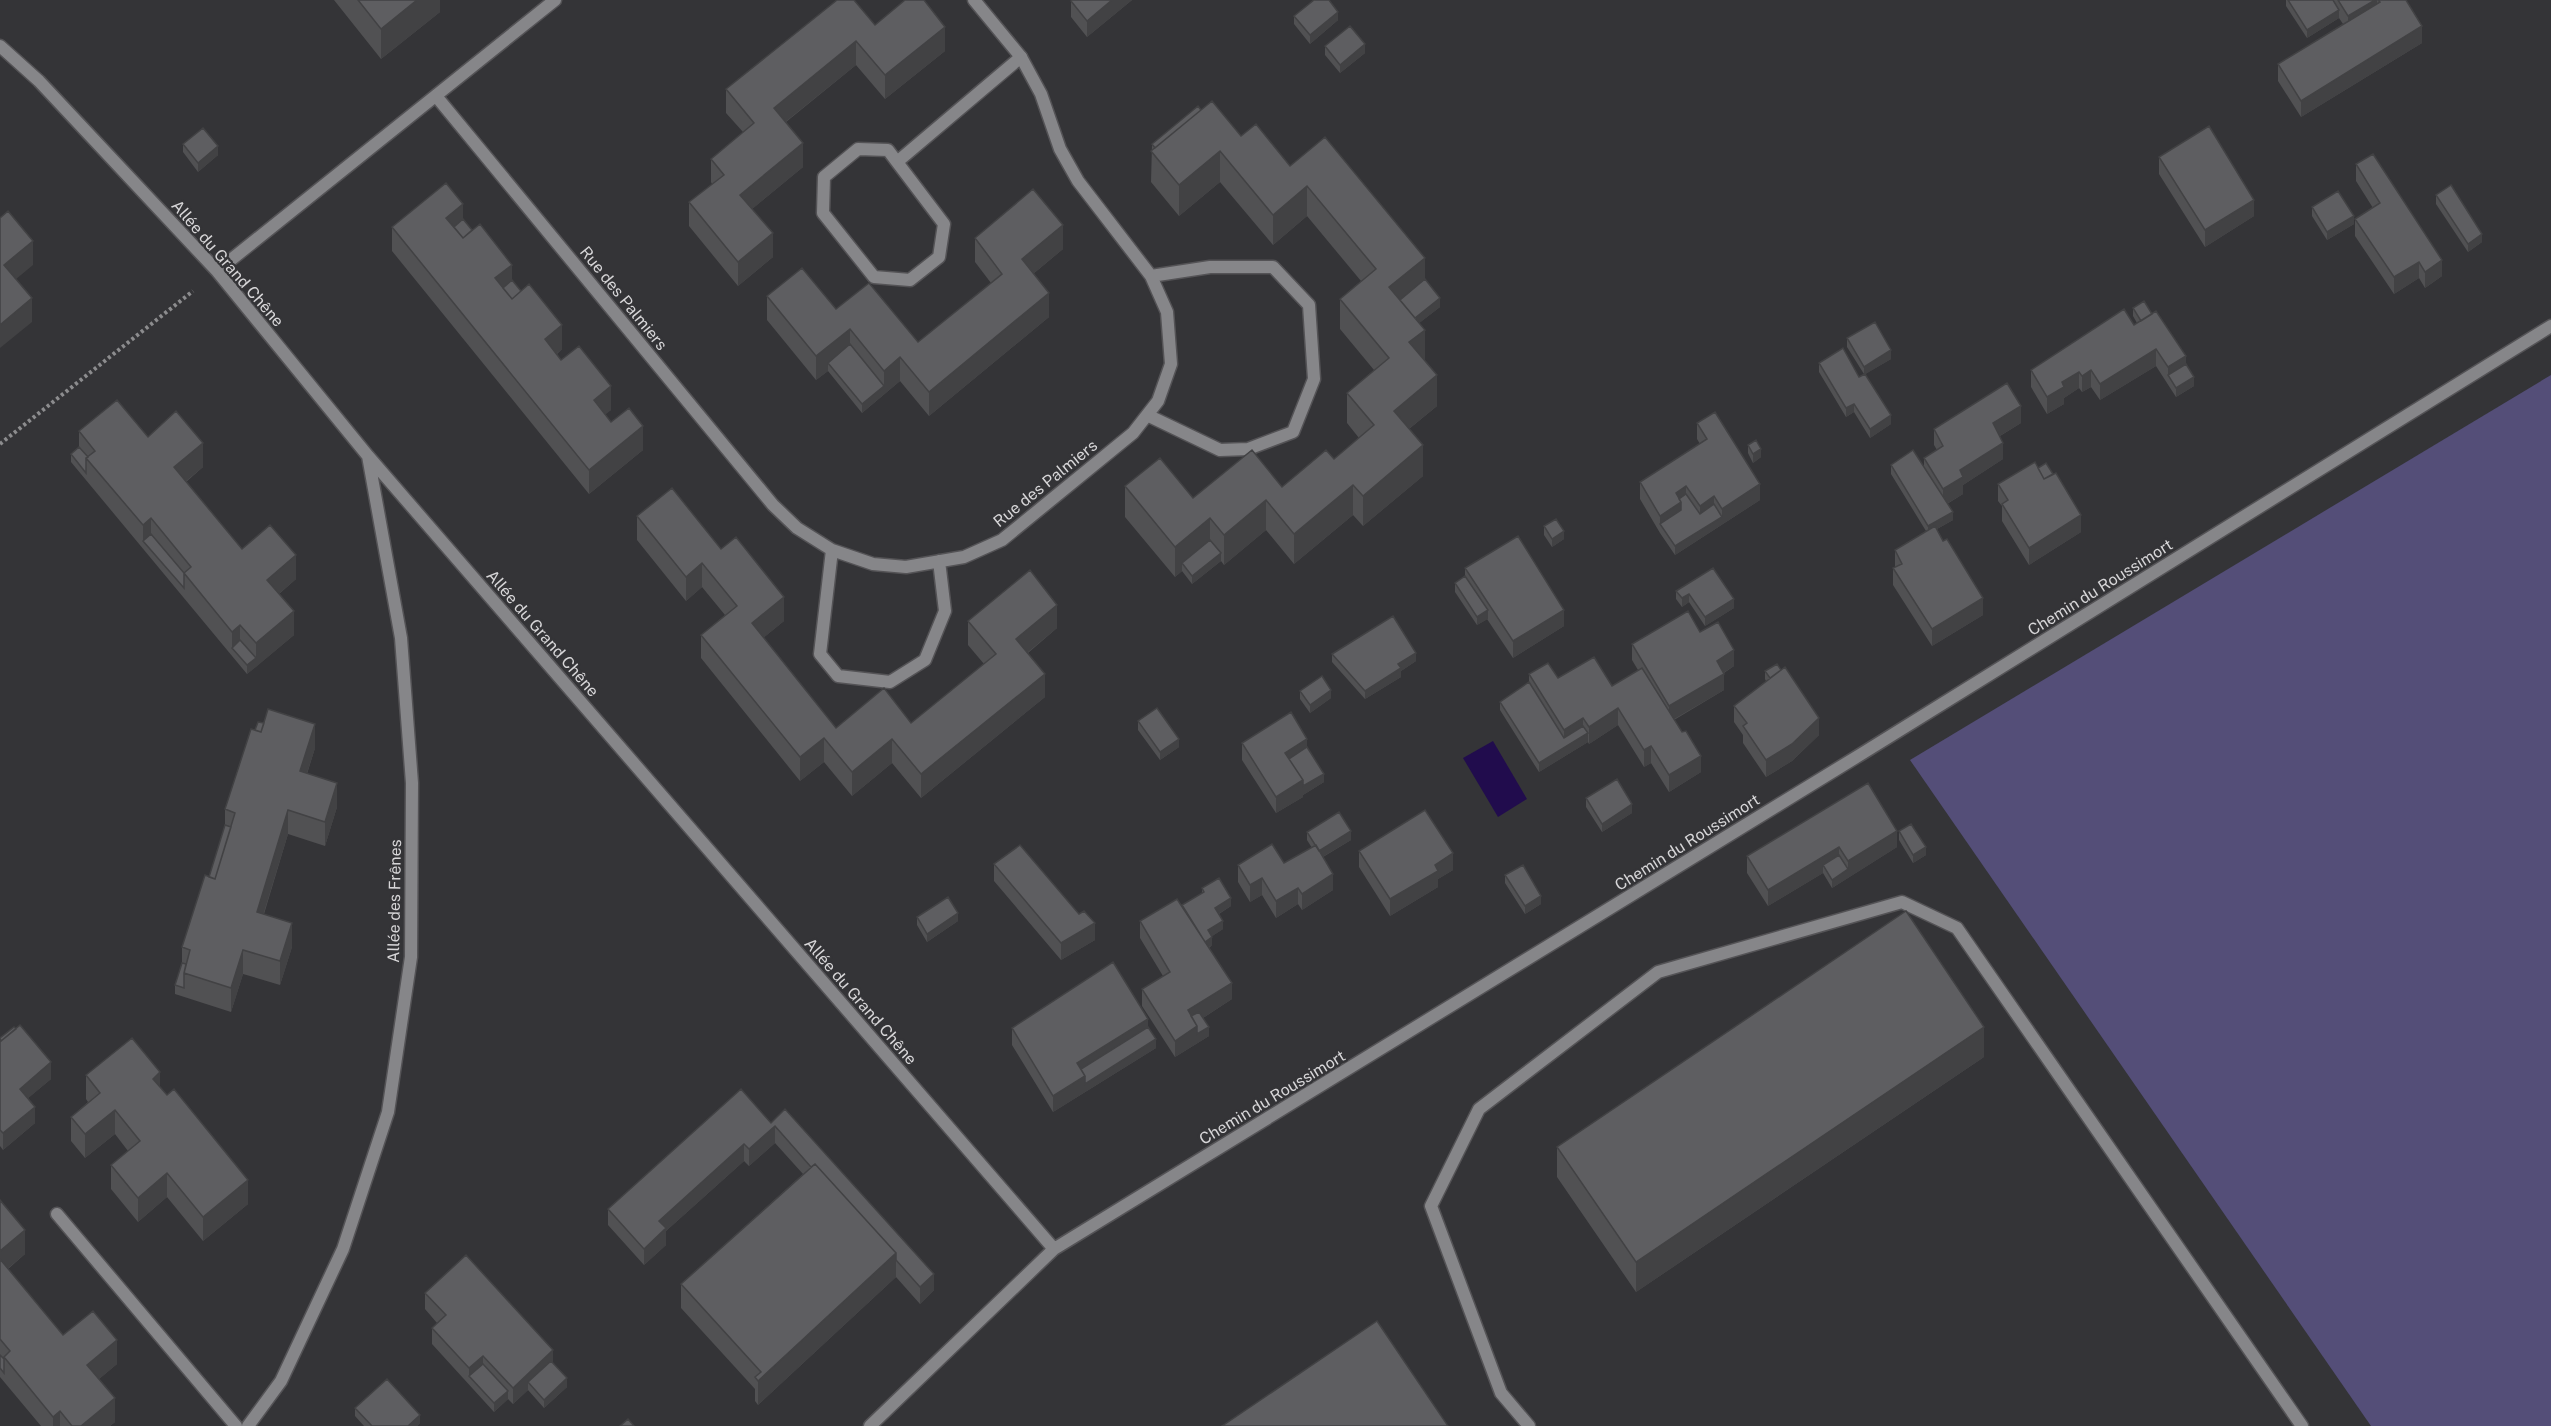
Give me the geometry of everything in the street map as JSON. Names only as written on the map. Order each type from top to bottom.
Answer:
[{"type":"street","points":[[217,272],[555,0]]},
{"type":"street","name":"Rue des Palmiers","points":[[436,96],[773,505],[797,528],[832,550],[873,564],[906,567],[964,557],[1002,540],[1133,433],[1158,401],[1171,363],[1167,312],[1151,276],[1078,181],[1060,149],[1041,94],[1021,57],[974,0]]},
{"type":"street","name":"Allée du Grand Chêne","points":[[0,46],[39,81],[217,272],[368,456],[1054,1249]]},
{"type":"street","points":[[897,162],[1021,57]]},
{"type":"street","points":[[858,149],[888,150],[897,162],[944,224],[939,257],[910,280],[874,277],[823,213],[824,177],[858,149]]},
{"type":"street","points":[[1147,415],[1220,450],[1248,449],[1293,432],[1314,379],[1309,305],[1273,267],[1210,267],[1151,276]]},
{"type":"street","name":"Chemin du Roussimort","points":[[870,1426],[1054,1249],[1863,753],[2551,326]]},
{"type":"street","name":"Allée des Frênes","points":[[248,1426],[281,1381],[344,1249],[388,1112],[411,957],[412,783],[400,638],[368,456]]},
{"type":"street","points":[[832,550],[820,654],[838,676],[890,682],[925,660],[945,611],[939,561]]},
{"type":"street","points":[[1529,1426],[1501,1393],[1431,1206],[1479,1109],[1658,972],[1902,902],[1957,928],[2302,1426]]},
{"type":"street","points":[[57,1214],[236,1426]]},
{"type":"path","points":[[0,444],[217,272]]},
{"type":"shaded area","points":[[2551,375],[2551,1426],[2371,1426],[1910,760]]},
{"type":"shaded area","points":[[1493,741],[1527,799],[1498,817],[1463,758]]},
{"type":"building","points":[[358,0],[417,0],[381,29]]},
{"type":"building","points":[[837,0],[854,0],[875,25],[905,0],[924,0],[945,27],[885,75],[856,41],[774,108],[803,143],[740,195],[773,233],[738,262],[689,202],[724,175],[711,159],[754,123],[726,89]]},
{"type":"building","points":[[1072,0],[1112,0],[1087,21]]},
{"type":"building","points":[[1314,0],[1329,0],[1338,12],[1310,35],[1294,16]]},
{"type":"building","points":[[2288,0],[2333,0],[2339,10],[2307,30]]},
{"type":"building","points":[[2338,0],[2375,0],[2348,16]]},
{"type":"building","points":[[2378,0],[2406,0],[2422,26],[2301,101],[2278,64],[2380,2]]},
{"type":"building","points":[[1350,26],[1365,44],[1340,65],[1325,46]]},
{"type":"building","points":[[1212,101],[1241,136],[1256,124],[1290,166],[1325,137],[1425,258],[1389,287],[1425,330],[1409,342],[1437,375],[1394,411],[1423,445],[1363,496],[1353,485],[1294,534],[1266,500],[1224,535],[1210,518],[1175,547],[1125,486],[1160,458],[1193,498],[1252,450],[1282,487],[1326,450],[1334,459],[1374,425],[1347,393],[1389,358],[1340,299],[1376,269],[1307,186],[1273,215],[1220,151],[1179,185],[1151,151]]},
{"type":"building","points":[[1198,106],[1201,110],[1155,148],[1152,144]]},
{"type":"building","points":[[2209,126],[2254,200],[2205,230],[2159,157]]},
{"type":"building","points":[[203,128],[218,146],[198,163],[183,144]]},
{"type":"building","points":[[2373,154],[2442,260],[2425,272],[2419,262],[2394,277],[2355,219],[2380,203],[2356,164]]},
{"type":"building","points":[[446,183],[463,204],[446,218],[463,238],[480,224],[512,265],[495,278],[512,299],[529,284],[562,325],[545,339],[561,360],[579,346],[611,386],[594,400],[611,422],[629,408],[643,426],[589,470],[392,227]]},
{"type":"building","points":[[2451,185],[2482,234],[2468,244],[2436,195]]},
{"type":"building","points":[[1033,189],[1063,225],[1022,259],[1049,293],[929,392],[900,357],[884,371],[850,329],[816,356],[767,296],[802,268],[836,309],[869,283],[918,342],[1002,274],[975,238]]},
{"type":"building","points":[[2338,191],[2354,216],[2327,232],[2312,207]]},
{"type":"building","points":[[8,211],[33,241],[4,265],[32,298],[0,325],[0,218]]},
{"type":"building","points":[[463,219],[472,230],[463,238],[454,227]]},
{"type":"building","points":[[1425,279],[1440,298],[1415,318],[1400,300]]},
{"type":"building","points":[[512,280],[521,291],[512,299],[503,288]]},
{"type":"building","points":[[2144,301],[2152,314],[2141,321],[2133,308]]},
{"type":"building","points":[[2124,309],[2134,325],[2156,311],[2186,356],[2168,367],[2156,349],[2100,384],[2091,370],[2082,376],[2079,372],[2062,382],[2064,387],[2047,397],[2031,370]]},
{"type":"building","points":[[1875,322],[1891,350],[1864,367],[1847,338]]},
{"type":"building","points":[[850,344],[884,386],[862,404],[828,363]]},
{"type":"building","points":[[1843,348],[1859,377],[1865,374],[1891,415],[1870,429],[1854,404],[1846,408],[1819,363]]},
{"type":"building","points":[[2186,364],[2194,377],[2176,388],[2168,375]]},
{"type":"building","points":[[2007,383],[2021,406],[1993,423],[2003,443],[1960,470],[1963,477],[1943,489],[1924,458],[1943,446],[1934,429]]},
{"type":"building","points":[[117,400],[148,437],[176,411],[203,443],[174,467],[242,549],[270,525],[296,555],[267,580],[294,611],[256,643],[240,625],[232,632],[184,573],[191,567],[151,518],[143,525],[86,458],[95,451],[79,431]]},
{"type":"building","points":[[1715,412],[1760,484],[1722,509],[1714,496],[1700,506],[1686,486],[1676,493],[1681,502],[1660,516],[1640,482],[1707,439],[1697,423]]},
{"type":"building","points":[[1756,440],[1761,449],[1753,454],[1748,445]]},
{"type":"building","points":[[79,447],[88,457],[86,458],[86,473],[71,454]]},
{"type":"building","points":[[1913,450],[1953,512],[1928,526],[1891,465]]},
{"type":"building","points":[[2035,462],[2044,479],[2056,473],[2081,515],[2029,548],[2002,504],[2008,500],[1998,484]]},
{"type":"building","points":[[2046,463],[2053,474],[2044,479],[2038,468]]},
{"type":"building","points":[[672,488],[721,549],[736,537],[784,597],[752,623],[836,728],[884,688],[911,723],[996,654],[968,621],[1030,570],[1057,605],[1016,639],[1045,674],[921,774],[892,739],[852,772],[824,738],[800,757],[701,635],[737,606],[702,563],[686,577],[637,516]]},
{"type":"building","points":[[1686,494],[1700,514],[1714,504],[1722,517],[1675,546],[1660,524],[1681,510],[1679,499]]},
{"type":"building","points":[[1556,519],[1564,531],[1552,539],[1544,526]]},
{"type":"building","points":[[1935,526],[1943,541],[1947,539],[1983,598],[1932,629],[1893,568],[1902,564],[1895,550]]},
{"type":"building","points":[[151,534],[184,573],[184,588],[143,541]]},
{"type":"building","points":[[1518,536],[1564,610],[1513,641],[1465,568]]},
{"type":"building","points":[[1210,540],[1221,553],[1192,576],[1182,563]]},
{"type":"building","points":[[1713,568],[1734,599],[1705,617],[1689,594],[1682,598],[1676,591]]},
{"type":"building","points":[[1465,576],[1488,610],[1477,617],[1455,583]]},
{"type":"building","points":[[1688,611],[1700,632],[1718,622],[1734,650],[1717,661],[1724,674],[1669,706],[1632,644]]},
{"type":"building","points":[[1393,616],[1416,653],[1398,664],[1401,668],[1365,691],[1332,654]]},
{"type":"building","points":[[240,640],[256,658],[247,665],[232,648]]},
{"type":"building","points":[[1594,657],[1612,686],[1642,668],[1682,732],[1686,731],[1701,756],[1669,775],[1651,746],[1644,750],[1618,708],[1589,727],[1583,718],[1564,730],[1529,674],[1548,663],[1558,678]]},
{"type":"building","points":[[1777,664],[1781,670],[1770,678],[1765,671]]},
{"type":"building","points":[[1785,667],[1819,718],[1792,744],[1766,760],[1743,726],[1747,723],[1734,706]]},
{"type":"building","points":[[1322,676],[1331,690],[1310,705],[1300,691]]},
{"type":"building","points":[[1529,682],[1564,738],[1583,726],[1588,733],[1539,763],[1500,702]]},
{"type":"building","points":[[1157,708],[1179,739],[1160,752],[1138,721]]},
{"type":"building","points":[[268,709],[315,724],[300,771],[337,783],[325,822],[288,810],[257,912],[292,923],[280,961],[243,950],[231,988],[184,973],[190,950],[182,947],[205,875],[215,879],[235,813],[225,809],[251,729],[261,732]]},
{"type":"building","points":[[1291,712],[1307,739],[1285,753],[1303,780],[1276,797],[1242,743]]},
{"type":"building","points":[[258,722],[264,723],[261,732],[255,730]]},
{"type":"building","points":[[1307,747],[1324,774],[1303,786],[1303,780],[1289,759]]},
{"type":"building","points":[[1617,779],[1632,804],[1602,824],[1586,798]]},
{"type":"building","points":[[1868,783],[1897,831],[1848,861],[1839,847],[1768,890],[1747,856]]},
{"type":"building","points":[[1425,810],[1453,853],[1435,865],[1438,871],[1390,899],[1359,851]]},
{"type":"building","points":[[1339,812],[1351,831],[1319,851],[1307,832]]},
{"type":"building","points":[[1911,824],[1926,847],[1913,855],[1899,831]]},
{"type":"building","points":[[225,825],[231,827],[215,879],[209,877]]},
{"type":"building","points":[[1272,844],[1284,863],[1316,845],[1333,874],[1302,894],[1298,888],[1276,901],[1262,878],[1250,885],[1238,865]]},
{"type":"building","points":[[1020,845],[1079,914],[1084,911],[1095,923],[1061,943],[994,864]]},
{"type":"building","points":[[1839,855],[1848,869],[1832,880],[1823,865]]},
{"type":"building","points":[[1523,865],[1541,896],[1525,906],[1505,875]]},
{"type":"building","points":[[1219,878],[1231,898],[1215,908],[1223,921],[1208,930],[1212,937],[1205,942],[1182,905],[1204,892],[1202,888]]},
{"type":"building","points":[[948,897],[958,913],[927,934],[917,917]]},
{"type":"building","points":[[1177,899],[1232,983],[1188,1010],[1197,1026],[1175,1041],[1142,989],[1170,972],[1140,921]]},
{"type":"building","points":[[1906,911],[1984,1027],[1636,1262],[1557,1147]]},
{"type":"building","points":[[1113,962],[1148,1019],[1077,1063],[1085,1076],[1053,1096],[1012,1028]]},
{"type":"building","points":[[182,963],[186,964],[184,988],[175,985]]},
{"type":"building","points":[[1199,1012],[1209,1027],[1197,1034],[1197,1026],[1191,1016]]},
{"type":"building","points":[[20,1025],[51,1062],[20,1089],[35,1107],[3,1133],[0,1130],[0,1039],[1,1041]]},
{"type":"building","points":[[14,1027],[16,1029],[1,1041],[0,1038]]},
{"type":"building","points":[[1148,1027],[1156,1039],[1085,1084],[1085,1076],[1081,1069]]},
{"type":"building","points":[[132,1038],[160,1072],[153,1079],[167,1095],[174,1089],[248,1180],[203,1217],[167,1173],[138,1198],[111,1165],[140,1141],[115,1110],[85,1134],[71,1117],[100,1093],[86,1075]]},
{"type":"building","points":[[741,1089],[771,1123],[785,1109],[934,1274],[920,1287],[896,1260],[896,1253],[815,1164],[811,1167],[775,1126],[749,1149],[744,1144],[659,1221],[666,1228],[644,1249],[608,1209]]},
{"type":"building","points":[[815,1164],[896,1253],[758,1381],[755,1377],[761,1372],[681,1284]]},
{"type":"building","points":[[0,1200],[25,1230],[0,1251]]},
{"type":"building","points":[[466,1255],[553,1350],[513,1388],[483,1356],[469,1368],[432,1328],[446,1315],[425,1293]]},
{"type":"building","points":[[0,1259],[63,1335],[93,1311],[117,1340],[87,1365],[115,1398],[81,1426],[72,1426],[60,1411],[53,1417],[4,1357],[10,1351],[0,1339]]},
{"type":"building","points":[[1377,1321],[1448,1426],[1222,1426]]},
{"type":"building","points":[[0,1355],[4,1359],[4,1373],[0,1368]]},
{"type":"building","points":[[551,1361],[567,1378],[544,1400],[528,1382]]},
{"type":"building","points":[[483,1364],[508,1391],[494,1403],[469,1376]]},
{"type":"building","points":[[387,1379],[420,1415],[408,1426],[372,1426],[355,1408]]},
{"type":"building","points":[[628,1419],[634,1426],[620,1426]]}]
